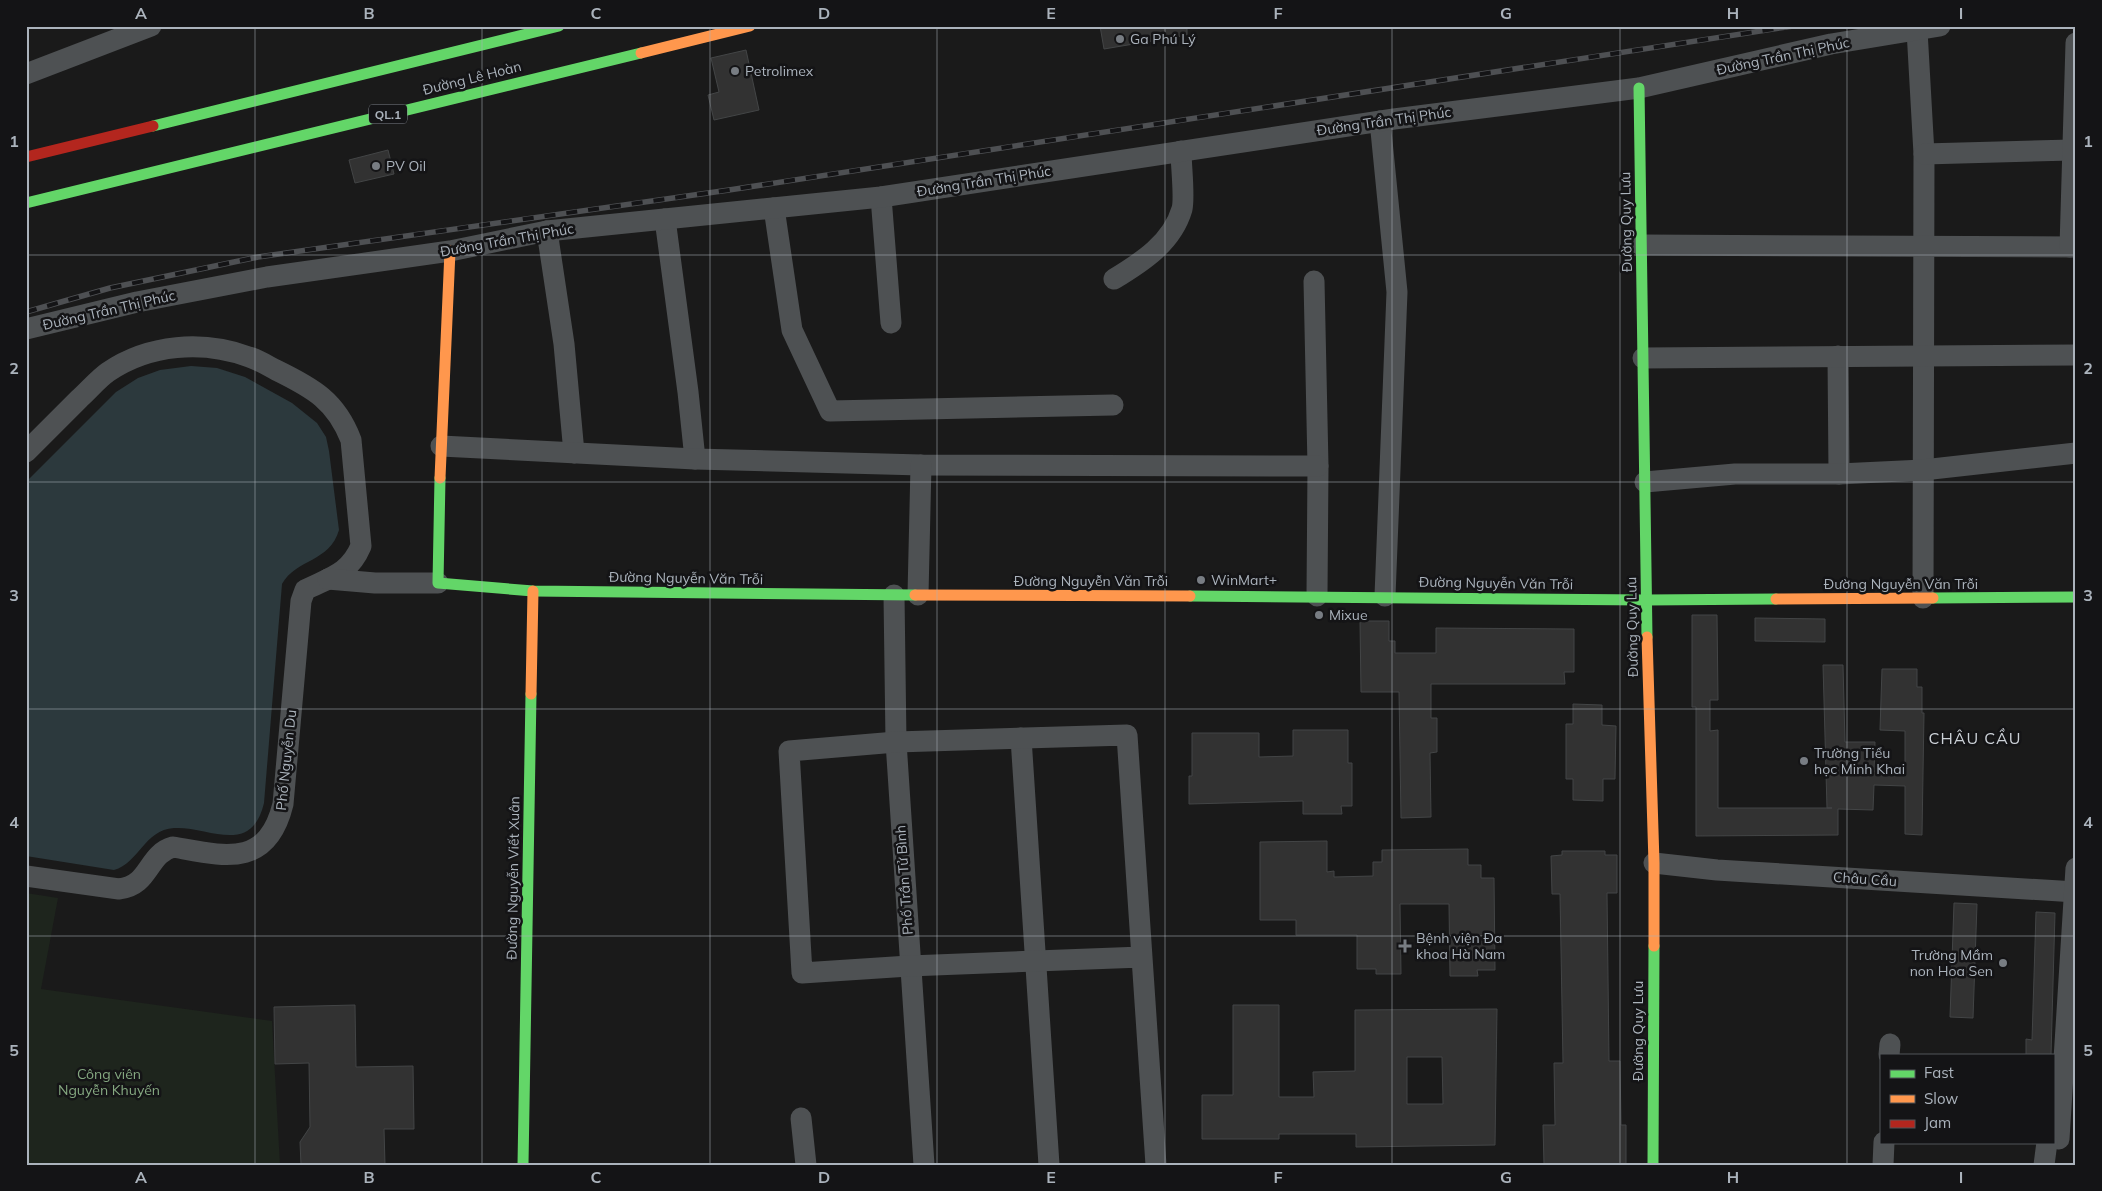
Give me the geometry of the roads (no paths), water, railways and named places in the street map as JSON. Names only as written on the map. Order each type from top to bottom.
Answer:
[{"type":"street","points":[[26,74],[152,26]]},
{"type":"street","points":[[26,157],[331,86],[559,26]]},
{"type":"street","name":"Đường Lê Hoàn","points":[[26,203],[339,121],[730,29],[750,26]]},
{"type":"street","name":"Đường Trần Thị Phúc","points":[[26,329],[136,302],[267,277],[450,251],[547,231],[881,197],[1380,121],[1639,88],[1831,44],[1940,26]]},
{"type":"street","points":[[1917,30],[1924,154],[1923,598]]},
{"type":"street","points":[[1641,245],[2073,247],[2072,150],[2076,43]]},
{"type":"street","name":"Đường Quy Lưu","points":[[1639,88],[1646,600],[1654,863],[1653,1165]]},
{"type":"street","points":[[1380,121],[1397,292],[1385,596]]},
{"type":"street","points":[[1924,154],[2072,150]]},
{"type":"street","points":[[1114,279],[1139,264],[1166,241],[1183,208],[1181,151]]},
{"type":"street","points":[[881,197],[891,324]]},
{"type":"street","points":[[774,208],[792,330],[830,411],[1113,405]]},
{"type":"street","points":[[665,218],[695,459]]},
{"type":"street","points":[[547,231],[564,344],[574,453]]},
{"type":"street","points":[[328,579],[375,583],[438,583],[441,446],[450,251]]},
{"type":"street","points":[[1314,281],[1318,466],[1317,596]]},
{"type":"street","name":"Phố Nguyễn Du","points":[[26,452],[106,373],[125,362],[151,352],[182,347],[216,348],[250,357],[313,388],[336,411],[345,425],[351,440],[361,546],[355,561],[343,572],[305,590],[300,601],[283,804],[279,821],[270,836],[256,848],[240,854],[222,855],[172,847],[165,849],[139,881],[130,888],[119,889],[26,876]]},
{"type":"street","points":[[1643,358],[2076,355]]},
{"type":"street","points":[[1838,356],[1839,474]]},
{"type":"street","points":[[441,446],[695,459],[921,465],[1318,466]]},
{"type":"street","points":[[1645,482],[1735,474],[1839,474],[1923,470],[2076,453]]},
{"type":"street","points":[[918,595],[921,465]]},
{"type":"street","name":"Đường Nguyễn Văn Trỗi","points":[[438,583],[533,591],[894,595],[1385,596],[1646,600],[2076,597]]},
{"type":"street","name":"Đường Nguyễn Viết Xuân","points":[[523,1165],[533,591]]},
{"type":"street","name":"Phố Trần Tử Bình","points":[[894,595],[896,742],[909,966],[924,1165]]},
{"type":"street","points":[[1142,957],[909,966],[802,973],[789,751],[896,742],[1127,735],[1142,957],[1156,1165]]},
{"type":"street","points":[[1021,738],[1050,1165]]},
{"type":"street","name":"Châu Cầu","points":[[1654,863],[1716,870],[2075,892]]},
{"type":"street","points":[[2044,1165],[2059,1140],[2076,868]]},
{"type":"street","points":[[801,1118],[806,1165]]},
{"type":"street","points":[[1883,1165],[1884,1144]]},
{"type":"railway","points":[[26,312],[110,288],[258,257],[729,190],[1793,26]]},
{"type":"place","name":"Ga Phú Lý","points":[[1120,39]]},
{"type":"place","name":"Petrolimex","points":[[735,71]]},
{"type":"place","name":"PV Oil","points":[[376,166]]},
{"type":"place","name":"WinMart+","points":[[1201,580]]},
{"type":"place","name":"Mixue","points":[[1319,615]]},
{"type":"place","name":"Trường Tiểu học Minh Khai","points":[[1804,761]]},
{"type":"place","name":"Bệnh viện Đa khoa Hà Nam","points":[[1405,946]]},
{"type":"place","name":"Trường Mầm non Hoa Sen","points":[[2003,963]]},
{"type":"district","name":"CHÂU CẦU","points":[[1975,738]]},
{"type":"park label","name":"Công viên Nguyễn Khuyến","points":[[109,1082]]}]
